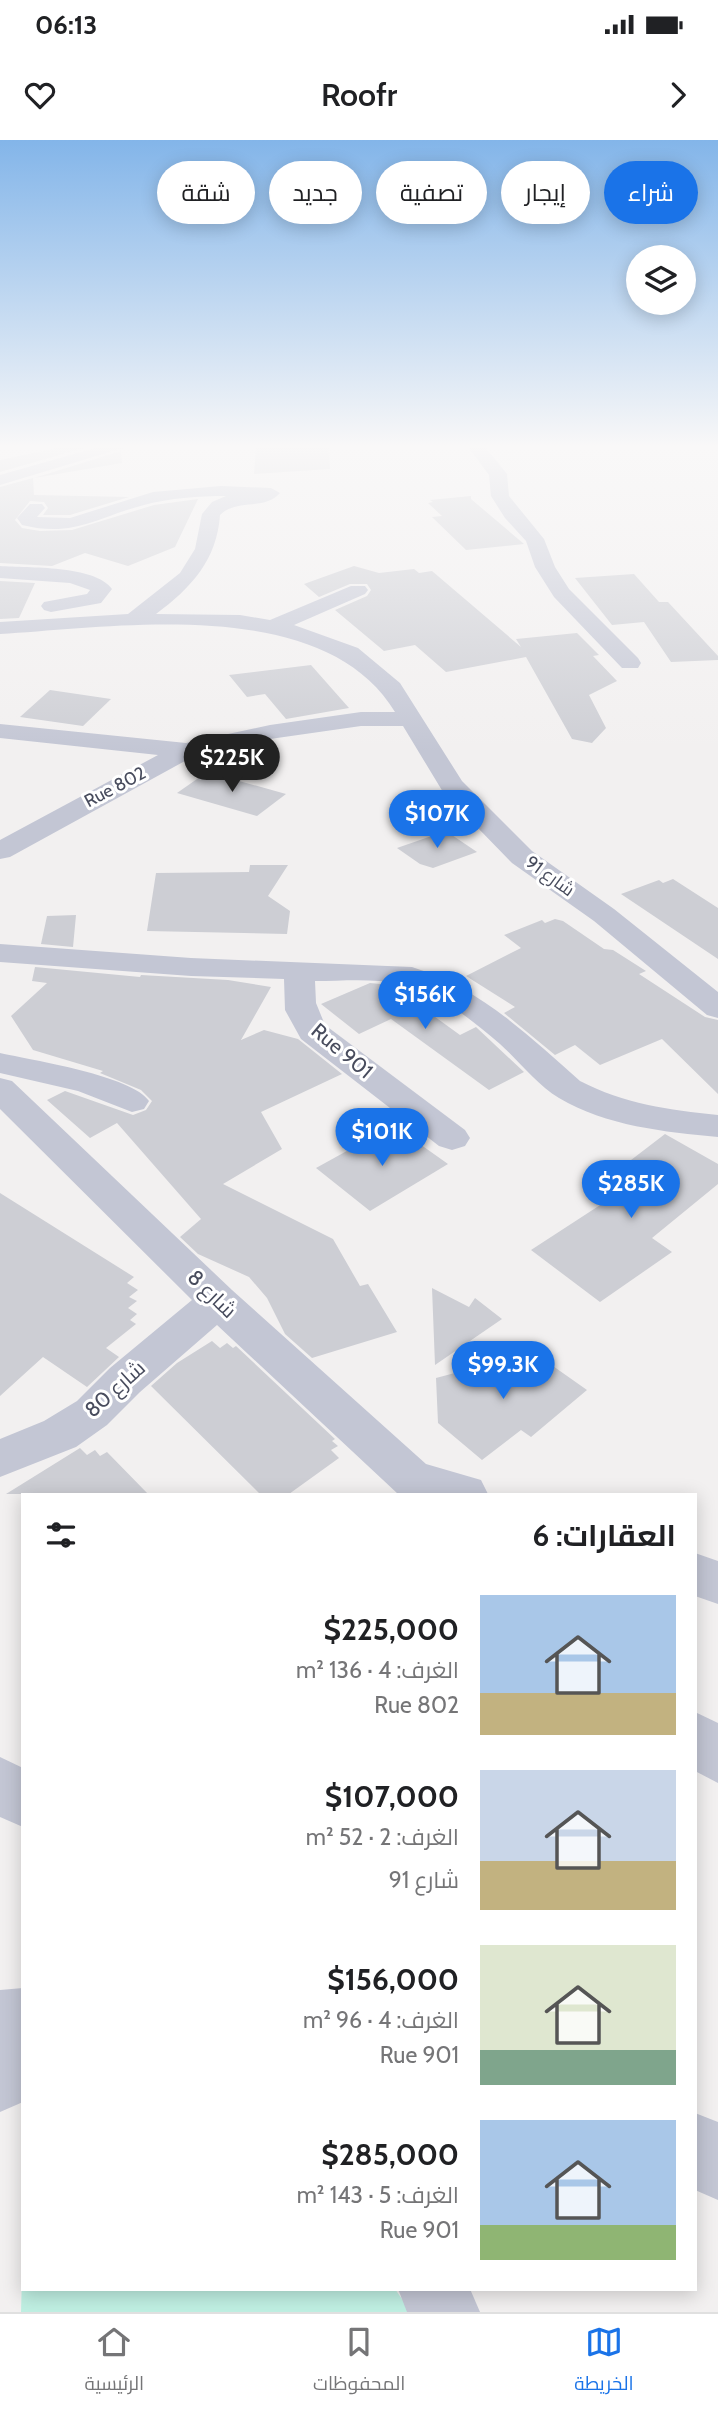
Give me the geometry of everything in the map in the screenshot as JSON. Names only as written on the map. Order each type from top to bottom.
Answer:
[{"type":"street","points":[[133,620],[173,593],[202,559],[206,549]]},
{"type":"street","points":[[539,549],[561,593],[630,663]]},
{"type":"street","points":[[0,572],[77,578],[94,582],[102,589],[94,599],[79,603],[0,608]]},
{"type":"street","name":"شارع 91","points":[[275,626],[358,590]]},
{"type":"street","name":"شارع 91","points":[[0,628],[133,620],[207,619],[275,626],[305,634],[350,653],[378,675],[407,711],[452,786],[522,857],[604,915],[718,1008]]},
{"type":"street","name":"Rue 802","points":[[0,851],[186,750],[270,732],[407,711]]},
{"type":"street","points":[[0,731],[186,750]]},
{"type":"street","points":[[0,953],[301,972],[401,974],[424,979],[463,999],[568,1089],[584,1098],[609,1108],[718,1126]]},
{"type":"street","name":"Rue 901","points":[[301,972],[297,995],[301,1015],[313,1032],[452,1138]]},
{"type":"street","points":[[0,1063],[109,1089],[132,1101]]},
{"type":"street","name":"شارع 8","points":[[0,1089],[218,1301],[419,1486]]},
{"type":"street","name":"شارع 80","points":[[0,1458],[60,1434],[92,1413],[125,1380],[218,1301]]},
{"type":"street","points":[[419,1486],[459,1493]]},
{"type":"street","points":[[697,1575],[718,1583]]},
{"type":"street","points":[[697,1739],[718,1757]]},
{"type":"street","points":[[0,1784],[21,1799]]},
{"type":"street","points":[[0,2021],[21,2020]]},
{"type":"street","points":[[0,2081],[21,2045]]},
{"type":"street","points":[[697,2147],[718,2167]]},
{"type":"street","points":[[433,2291],[445,2312]]},
{"type":"green space","points":[[22,2291],[396,2291],[411,2312],[21,2312]]},
{"type":"building","points":[[0,549],[169,549],[128,566],[85,553],[52,566],[0,563]]},
{"type":"building","points":[[354,566],[379,573],[414,569],[419,573],[432,571],[521,647],[516,639],[577,633],[599,655],[593,656],[617,681],[589,695],[606,728],[592,743],[572,739],[526,657],[446,672],[415,645],[384,651],[335,610],[367,596],[371,590],[367,584],[350,584],[319,597],[304,584]]},
{"type":"building","points":[[634,574],[659,602],[668,602],[718,656],[718,660],[671,662],[644,622],[612,625],[575,578]]},
{"type":"building","points":[[0,581],[35,583],[19,618],[0,619]]},
{"type":"building","points":[[311,665],[349,708],[286,719],[265,694],[247,697],[229,675]]},
{"type":"building","points":[[50,690],[111,699],[83,726],[20,717]]},
{"type":"building","points":[[207,772],[286,794],[257,816],[177,793]]},
{"type":"building","points":[[446,831],[477,852],[433,868],[420,864],[397,848]]},
{"type":"building","points":[[250,865],[288,865],[268,896],[290,911],[287,934],[147,931],[156,873],[249,872]]},
{"type":"building","points":[[673,879],[718,908],[718,959],[621,894],[659,880],[663,883]]},
{"type":"building","points":[[76,915],[73,947],[41,944],[47,916]]},
{"type":"building","points":[[555,919],[563,921],[604,949],[613,950],[646,971],[639,974],[705,1017],[718,1020],[718,1094],[662,1039],[600,1065],[575,1045],[555,1055],[504,1013],[515,1007],[466,976],[521,948],[504,935],[542,920],[545,923]]},
{"type":"building","points":[[35,967],[140,977],[228,980],[271,987],[241,1040],[264,1030],[298,1039],[342,1074],[261,1112],[282,1149],[223,1184],[333,1239],[360,1286],[368,1284],[397,1332],[312,1358],[285,1334],[267,1298],[249,1277],[198,1254],[180,1237],[201,1219],[117,1123],[90,1138],[47,1100],[65,1091],[133,1115],[146,1110],[152,1101],[141,1090],[100,1073],[103,1071],[33,1050],[11,1016],[47,983],[32,981]]},
{"type":"building","points":[[370,983],[391,985],[460,1035],[476,1027],[524,1072],[489,1090],[391,1019],[359,1034],[321,1004]]},
{"type":"building","points":[[400,1130],[448,1164],[370,1211],[316,1168],[374,1136],[381,1141]]},
{"type":"building","points":[[665,1134],[718,1164],[718,1184],[652,1238],[672,1252],[600,1302],[531,1250],[634,1183],[631,1181],[634,1179],[618,1170]]},
{"type":"building","points":[[0,1193],[134,1277],[127,1283],[138,1290],[129,1297],[137,1301],[128,1308],[137,1314],[130,1320],[136,1324],[106,1348],[119,1357],[87,1387],[43,1357],[0,1396]]},
{"type":"building","points":[[432,1288],[469,1307],[475,1298],[502,1319],[435,1365]]},
{"type":"building","points":[[212,1341],[220,1348],[227,1343],[233,1348],[236,1346],[335,1439],[332,1441],[338,1446],[331,1450],[339,1458],[290,1493],[259,1493],[151,1386],[177,1363]]},
{"type":"building","points":[[533,1352],[587,1390],[531,1437],[521,1430],[482,1460],[438,1423],[436,1378]]},
{"type":"building","points":[[80,1448],[87,1455],[95,1450],[100,1456],[107,1452],[147,1493],[21,1493],[6,1494]]}]
